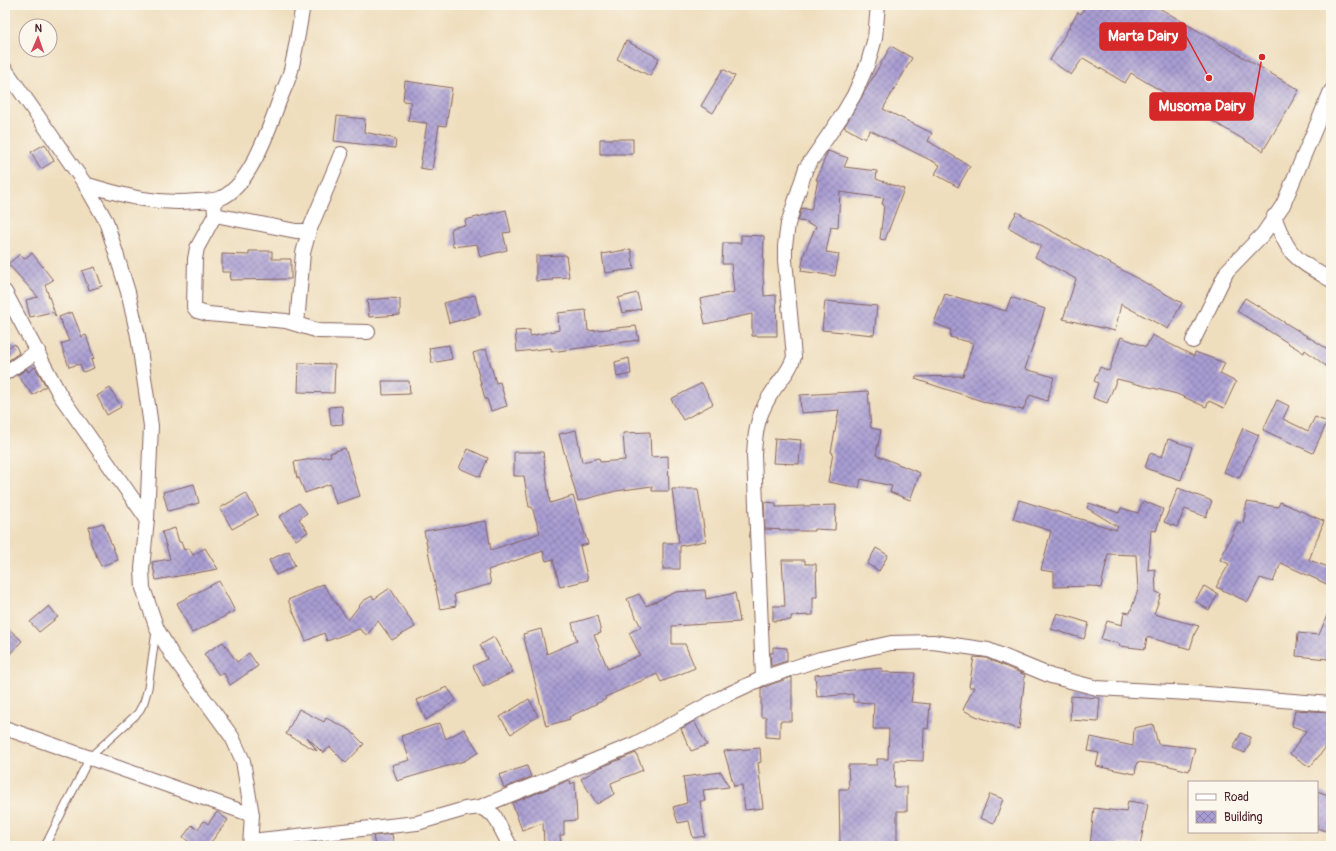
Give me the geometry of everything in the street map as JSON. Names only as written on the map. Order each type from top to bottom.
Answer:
[{"type":"street","points":[[85,184],[149,201],[173,203],[214,200],[221,198],[238,185],[260,150],[290,72],[303,5]]},
{"type":"street","points":[[763,678],[754,455],[755,432],[759,415],[776,387],[790,369],[794,357],[794,342],[785,260],[786,235],[806,168],[841,117],[868,63],[875,38],[878,5]]},
{"type":"street","points":[[5,69],[85,184],[106,222],[128,292],[138,336],[151,426],[148,519],[142,569],[143,588],[157,629],[172,655],[232,737],[243,761],[257,841],[417,823],[465,809],[480,807],[634,744],[720,698],[763,678],[820,659],[861,648],[891,643],[934,642],[988,650],[1051,676],[1097,688],[1207,694],[1331,704]]},
{"type":"street","points":[[1193,341],[1227,270],[1263,234],[1283,205],[1293,185],[1331,91]]},
{"type":"street","points":[[297,324],[303,253],[309,231],[341,154]]},
{"type":"street","points":[[214,200],[215,215],[197,248],[195,259],[195,309],[208,314],[286,321],[319,331],[368,332]]},
{"type":"street","points":[[215,215],[296,231],[309,231]]},
{"type":"street","points":[[1274,216],[1284,243],[1291,253],[1300,262],[1331,280]]},
{"type":"street","points":[[5,292],[38,351],[60,395],[148,519]]},
{"type":"street","points":[[5,372],[38,351]]},
{"type":"street","points":[[5,728],[252,815]]},
{"type":"street","points":[[480,807],[494,815],[510,846]]},
{"type":"lane","points":[[45,846],[90,757],[138,714],[144,702],[148,688],[157,629]]},
{"type":"building","points":[[1086,5],[1154,5],[1299,90],[1263,151],[1131,73],[1125,83],[1083,58],[1071,75],[1050,60],[1078,12],[1081,14]]},
{"type":"building","points":[[626,41],[659,58],[650,76],[617,59]]},
{"type":"building","points":[[891,46],[912,58],[883,109],[932,133],[928,141],[970,166],[958,187],[935,174],[940,165],[870,130],[865,139],[844,127]]},
{"type":"building","points":[[723,69],[735,76],[713,113],[701,106]]},
{"type":"building","points":[[405,81],[452,88],[446,126],[439,125],[432,170],[420,168],[427,123],[408,121],[411,102],[403,101]]},
{"type":"building","points":[[337,116],[365,119],[364,132],[396,139],[395,148],[334,141]]},
{"type":"building","points":[[600,139],[633,139],[633,154],[600,154]]},
{"type":"building","points":[[45,144],[54,161],[41,169],[31,152]]},
{"type":"building","points":[[828,151],[848,158],[844,167],[877,171],[876,179],[904,189],[885,240],[880,239],[884,205],[882,204],[884,198],[840,192],[838,228],[831,227],[826,252],[839,254],[835,276],[801,271],[804,254],[816,226],[808,224],[808,222],[798,221],[802,208],[811,210],[818,180],[816,180]]},
{"type":"building","points":[[506,210],[511,232],[503,233],[507,250],[480,257],[477,244],[453,247],[451,228],[466,225],[465,220]]},
{"type":"building","points":[[1017,212],[1182,303],[1168,329],[1121,304],[1115,331],[1063,319],[1076,279],[1035,257],[1041,246],[1008,227]]},
{"type":"building","points":[[741,235],[764,236],[764,296],[776,295],[777,336],[752,336],[752,314],[705,324],[700,299],[734,292],[731,264],[722,264],[723,243],[741,243]]},
{"type":"building","points":[[631,249],[634,269],[605,273],[602,254]]},
{"type":"building","points":[[249,251],[272,251],[272,259],[291,259],[291,279],[230,280],[231,272],[222,272],[222,254],[249,255]]},
{"type":"building","points":[[32,253],[53,280],[45,285],[56,317],[52,312],[30,317],[26,300],[38,297],[8,264],[20,254],[24,259]]},
{"type":"building","points":[[566,255],[569,277],[536,281],[536,256]]},
{"type":"building","points":[[95,267],[102,286],[89,290],[82,271]]},
{"type":"building","points":[[637,293],[641,309],[622,313],[618,298]]},
{"type":"building","points":[[945,294],[1006,311],[1011,297],[1045,309],[1025,369],[1054,377],[1047,401],[1030,395],[1023,410],[988,403],[915,379],[916,377],[963,376],[973,343],[950,337],[951,330],[934,323]]},
{"type":"building","points":[[475,295],[480,315],[449,323],[444,303]]},
{"type":"building","points":[[390,298],[400,299],[400,315],[369,317],[367,300]]},
{"type":"building","points":[[1245,298],[1331,351],[1331,370],[1305,350],[1304,353],[1237,311]]},
{"type":"building","points":[[825,301],[877,306],[874,335],[822,330]]},
{"type":"building","points":[[586,310],[588,331],[636,326],[639,340],[551,352],[551,348],[517,352],[515,331],[530,330],[530,336],[559,330],[558,313]]},
{"type":"building","points":[[72,312],[82,337],[86,335],[94,359],[91,360],[94,368],[83,372],[80,364],[69,367],[61,344],[69,341],[59,317]]},
{"type":"building","points":[[1152,335],[1194,356],[1195,352],[1225,363],[1220,374],[1236,382],[1224,408],[1209,401],[1206,407],[1177,394],[1117,379],[1107,403],[1093,398],[1098,383],[1094,381],[1100,367],[1109,371],[1121,337],[1146,347]]},
{"type":"building","points":[[15,344],[19,353],[5,363],[5,349]]},
{"type":"building","points":[[449,345],[452,359],[432,363],[429,348]]},
{"type":"building","points":[[486,349],[496,383],[500,382],[507,406],[491,411],[487,399],[485,399],[473,353]]},
{"type":"building","points":[[629,358],[631,374],[617,377],[615,362]]},
{"type":"building","points":[[299,363],[335,364],[334,393],[298,392]]},
{"type":"building","points":[[35,367],[46,386],[33,395],[17,375],[27,369],[28,372]]},
{"type":"building","points":[[382,381],[409,381],[410,394],[383,395]]},
{"type":"building","points":[[702,383],[713,404],[683,420],[671,399]]},
{"type":"building","points":[[110,388],[121,407],[107,415],[97,396]]},
{"type":"building","points":[[868,391],[871,428],[881,430],[876,455],[920,473],[910,500],[890,492],[892,486],[861,479],[859,488],[828,482],[833,453],[831,452],[839,410],[801,413],[800,395]]},
{"type":"building","points":[[1277,400],[1289,406],[1283,419],[1308,431],[1315,417],[1327,422],[1313,453],[1263,430]]},
{"type":"building","points":[[342,406],[343,424],[331,425],[329,407]]},
{"type":"building","points":[[1243,428],[1259,435],[1239,478],[1224,472]]},
{"type":"building","points":[[576,430],[582,462],[599,458],[600,462],[625,460],[623,433],[650,432],[651,457],[668,456],[669,491],[652,491],[652,486],[616,491],[578,501],[559,434]]},
{"type":"building","points":[[775,438],[801,440],[799,464],[773,463]]},
{"type":"building","points":[[1168,439],[1192,447],[1181,480],[1145,468],[1150,453],[1162,457]]},
{"type":"building","points":[[345,448],[360,496],[336,504],[330,484],[305,493],[299,478],[297,478],[294,462],[331,456],[330,453]]},
{"type":"building","points":[[468,449],[488,458],[480,477],[459,468]]},
{"type":"building","points":[[514,452],[543,452],[550,503],[573,496],[588,544],[580,546],[588,580],[560,587],[553,559],[546,561],[543,551],[488,570],[491,584],[454,594],[456,606],[440,609],[424,531],[486,521],[491,550],[540,533],[532,507],[529,507],[524,476],[514,476]]},
{"type":"building","points":[[194,484],[199,503],[168,511],[163,492]]},
{"type":"building","points":[[1178,488],[1212,501],[1206,517],[1185,509],[1177,527],[1164,522]]},
{"type":"building","points":[[672,489],[698,489],[706,541],[680,546],[680,569],[663,569],[663,543],[679,543]]},
{"type":"building","points":[[246,493],[258,515],[232,529],[220,508]]},
{"type":"building","points":[[1019,500],[1116,530],[1118,527],[1087,508],[1089,503],[1119,513],[1121,508],[1138,513],[1143,501],[1163,509],[1156,531],[1151,530],[1148,570],[1155,569],[1156,592],[1161,594],[1154,614],[1199,626],[1190,649],[1147,637],[1145,649],[1119,646],[1120,644],[1101,639],[1107,621],[1122,625],[1124,612],[1130,613],[1138,590],[1136,555],[1108,554],[1101,588],[1092,586],[1054,587],[1054,572],[1041,570],[1051,531],[1013,519]]},
{"type":"building","points":[[764,502],[776,503],[776,507],[836,505],[835,530],[814,529],[814,531],[787,531],[765,529]]},
{"type":"building","points":[[1247,502],[1278,507],[1280,502],[1324,521],[1309,560],[1331,568],[1331,586],[1281,563],[1273,582],[1260,578],[1248,602],[1216,587],[1229,564],[1220,560],[1238,522],[1243,524]]},
{"type":"building","points":[[299,503],[307,513],[299,519],[308,532],[296,540],[279,517]]},
{"type":"building","points":[[103,523],[118,560],[101,566],[91,544],[89,527]]},
{"type":"building","points":[[175,528],[179,542],[181,542],[184,550],[189,548],[193,555],[205,548],[218,569],[156,580],[152,562],[170,559],[162,532]]},
{"type":"building","points":[[876,548],[888,555],[879,571],[867,564]]},
{"type":"building","points":[[289,551],[295,566],[276,575],[269,560]]},
{"type":"building","points":[[782,560],[805,560],[805,564],[816,564],[817,597],[813,597],[813,615],[791,616],[791,620],[773,621],[773,606],[785,606]]},
{"type":"building","points":[[219,581],[235,611],[192,633],[177,603]]},
{"type":"building","points":[[323,584],[348,620],[363,601],[372,596],[374,599],[390,588],[415,627],[392,640],[378,621],[367,635],[359,629],[327,641],[324,633],[306,641],[288,600]]},
{"type":"building","points":[[1204,586],[1218,594],[1209,610],[1195,601]]},
{"type":"building","points":[[705,590],[706,599],[735,593],[740,622],[672,626],[672,644],[685,644],[695,668],[661,682],[657,674],[605,697],[606,699],[569,717],[570,719],[546,726],[523,634],[541,629],[547,654],[577,641],[572,623],[597,616],[601,633],[594,635],[608,669],[640,655],[629,633],[641,627],[627,599],[639,594],[646,606],[676,592]]},
{"type":"building","points":[[49,606],[58,617],[39,632],[30,622]]},
{"type":"building","points":[[1330,608],[1331,636],[1328,659],[1296,656],[1298,633],[1319,635]]},
{"type":"building","points":[[1057,613],[1089,623],[1084,639],[1051,629]]},
{"type":"building","points":[[5,625],[22,641],[5,659]]},
{"type":"building","points":[[494,637],[513,672],[483,687],[473,666],[487,659],[480,645]]},
{"type":"building","points":[[223,642],[237,662],[249,653],[258,666],[230,685],[224,673],[219,675],[204,654]]},
{"type":"building","points":[[773,647],[787,648],[787,661],[771,666],[770,653],[773,653]]},
{"type":"building","points":[[974,657],[986,658],[1025,675],[1019,729],[978,717],[963,710],[974,687],[969,687]]},
{"type":"building","points":[[882,668],[882,672],[915,673],[911,702],[930,704],[928,729],[924,728],[923,761],[895,760],[894,787],[907,787],[907,811],[897,811],[897,846],[840,846],[839,789],[849,789],[848,765],[877,765],[877,759],[888,759],[889,729],[873,729],[874,703],[853,702],[853,694],[817,697],[815,675]]},
{"type":"building","points":[[792,677],[792,721],[780,721],[780,738],[766,737],[766,717],[761,717],[761,688]]},
{"type":"building","points":[[447,687],[456,700],[426,720],[417,700]]},
{"type":"building","points":[[1071,696],[1100,698],[1098,722],[1070,720]]},
{"type":"building","points":[[529,699],[538,716],[511,734],[500,717]]},
{"type":"building","points":[[299,709],[324,722],[326,718],[350,730],[364,744],[346,763],[330,747],[323,753],[307,737],[317,751],[286,734]]},
{"type":"building","points":[[1295,710],[1331,712],[1331,741],[1310,767],[1290,754],[1306,731],[1292,726]]},
{"type":"building","points":[[694,721],[707,745],[691,751],[681,729]]},
{"type":"building","points":[[440,723],[446,739],[464,729],[479,752],[464,761],[397,781],[392,765],[410,760],[401,736]]},
{"type":"building","points":[[1153,724],[1158,744],[1195,748],[1189,771],[1166,765],[1137,762],[1135,774],[1096,766],[1099,753],[1088,751],[1091,737],[1133,746],[1134,728]]},
{"type":"building","points":[[1241,733],[1250,737],[1250,743],[1245,753],[1233,748]]},
{"type":"building","points":[[760,748],[761,762],[758,763],[763,808],[745,810],[742,785],[734,786],[724,751]]},
{"type":"building","points":[[636,753],[643,770],[611,783],[614,794],[597,804],[581,779],[599,768]]},
{"type":"building","points":[[527,766],[531,777],[504,788],[499,775]]},
{"type":"building","points":[[721,772],[729,787],[703,790],[705,801],[700,801],[705,836],[693,838],[689,821],[678,823],[673,807],[687,803],[683,777]]},
{"type":"building","points":[[570,780],[571,784],[575,782],[577,820],[564,821],[564,835],[560,835],[561,846],[544,846],[543,823],[522,830],[512,803]]},
{"type":"building","points":[[1318,791],[1331,796],[1331,833],[1318,828]]},
{"type":"building","points":[[990,794],[1003,799],[994,823],[980,818]]},
{"type":"building","points":[[1128,801],[1148,804],[1140,846],[1119,843],[1119,846],[1090,846],[1094,808],[1126,812]]},
{"type":"building","points":[[217,812],[228,820],[208,846],[194,846],[183,837],[192,825],[197,830],[204,821],[208,824]]},
{"type":"building","points":[[392,834],[394,846],[375,846],[373,836]]},
{"type":"place","name":"Musoma Dairy","points":[[1262,57]]},
{"type":"place","name":"Marta Dairy","points":[[1209,78]]}]
